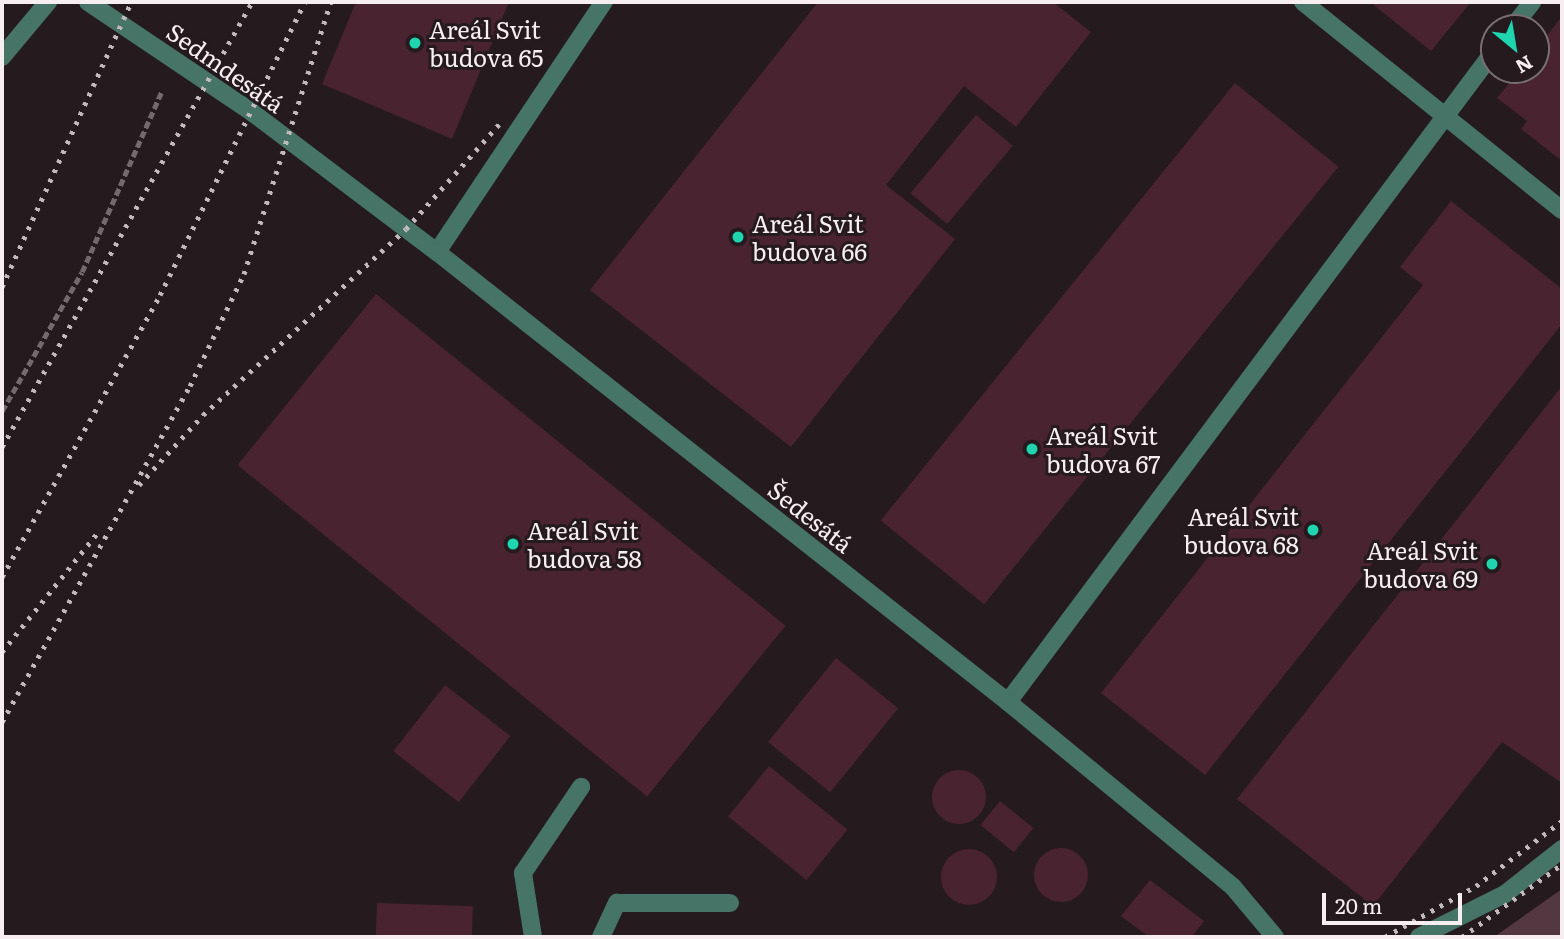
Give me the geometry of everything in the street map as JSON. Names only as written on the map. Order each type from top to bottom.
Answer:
[{"type":"street","points":[[2,57],[48,2]]},
{"type":"street","name":"Sedmdesátá","points":[[88,2],[301,150]]},
{"type":"street","points":[[437,252],[604,2]]},
{"type":"street","points":[[1303,2],[1562,210]]},
{"type":"street","points":[[1008,702],[1480,69]]},
{"type":"street","name":"Šedesátá","points":[[301,150],[437,252],[1008,702],[1233,887],[1275,937]]},
{"type":"street","points":[[533,937],[523,873],[581,787]]},
{"type":"street","points":[[1419,937],[1505,894],[1562,849]]},
{"type":"street","points":[[601,937],[617,903],[730,903]]},
{"type":"path","points":[[2,411],[82,272],[175,62]]},
{"type":"shaded area","points":[[1562,889],[1562,937],[1494,937]]},
{"type":"building","name":"Areál Svit budova 65","points":[[356,2],[509,2],[452,139],[322,84]]},
{"type":"building","name":"Areál Svit budova 66","points":[[818,2],[1053,2],[1091,32],[1016,127],[964,86],[886,185],[955,239],[791,447],[590,290]]},
{"type":"building","points":[[1370,2],[1471,2],[1431,51]]},
{"type":"building","points":[[1562,16],[1562,161],[1521,129],[1527,121],[1497,98],[1508,84],[1550,84],[1550,32]]},
{"type":"building","points":[[1235,83],[1338,167],[984,604],[881,521]]},
{"type":"building","points":[[976,115],[1013,146],[947,224],[910,193]]},
{"type":"building","name":"Areál Svit budova 68","points":[[1451,201],[1562,289],[1562,324],[1205,775],[1101,693],[1423,285],[1400,267]]},
{"type":"building","name":"Areál Svit budova 58","points":[[376,294],[786,626],[647,797],[238,465]]},
{"type":"building","name":"Areál Svit budova 69","points":[[1562,386],[1562,783],[1502,742],[1373,906],[1237,799]]},
{"type":"building","points":[[836,658],[898,708],[830,792],[768,742]]},
{"type":"building","points":[[445,685],[510,736],[459,802],[393,751]]},
{"type":"building","points":[[769,766],[847,830],[807,880],[728,817]]},
{"type":"building","points":[[959,770],[978,778],[986,797],[978,816],[959,824],[940,816],[932,797],[940,778]]},
{"type":"building","points":[[1000,801],[1033,828],[1014,852],[980,825]]},
{"type":"building","points":[[1066,848],[1076,852],[1084,860],[1088,875],[1084,890],[1076,898],[1056,902],[1046,898],[1038,890],[1034,870],[1038,860],[1046,852]]},
{"type":"building","points":[[963,849],[975,849],[985,853],[993,861],[997,877],[993,893],[985,901],[975,905],[963,905],[953,901],[945,893],[941,883],[941,871],[945,861],[953,853]]},
{"type":"building","points":[[1150,880],[1204,921],[1192,937],[1149,937],[1121,916]]},
{"type":"building","points":[[377,903],[473,906],[472,937],[376,937]]},
{"type":"railway","points":[[2,287],[131,2]]},
{"type":"railway","points":[[2,447],[252,2]]},
{"type":"railway","points":[[2,577],[160,295],[305,2]]},
{"type":"railway","points":[[2,722],[190,386],[244,274],[331,2]]},
{"type":"railway","points":[[139,485],[203,415],[406,229],[500,123]]},
{"type":"railway","points":[[2,652],[98,532]]},
{"type":"railway","points":[[1385,937],[1476,886],[1562,821]]},
{"type":"railway","points":[[1462,937],[1562,864]]},
{"type":"place","name":"Areál Svit budova 65","points":[[415,43]]},
{"type":"place","name":"Areál Svit budova 66","points":[[738,237]]},
{"type":"place","name":"Areál Svit budova 67","points":[[1032,449]]},
{"type":"place","name":"Areál Svit budova 68","points":[[1313,530]]},
{"type":"place","name":"Areál Svit budova 58","points":[[513,544]]},
{"type":"place","name":"Areál Svit budova 69","points":[[1492,564]]}]
